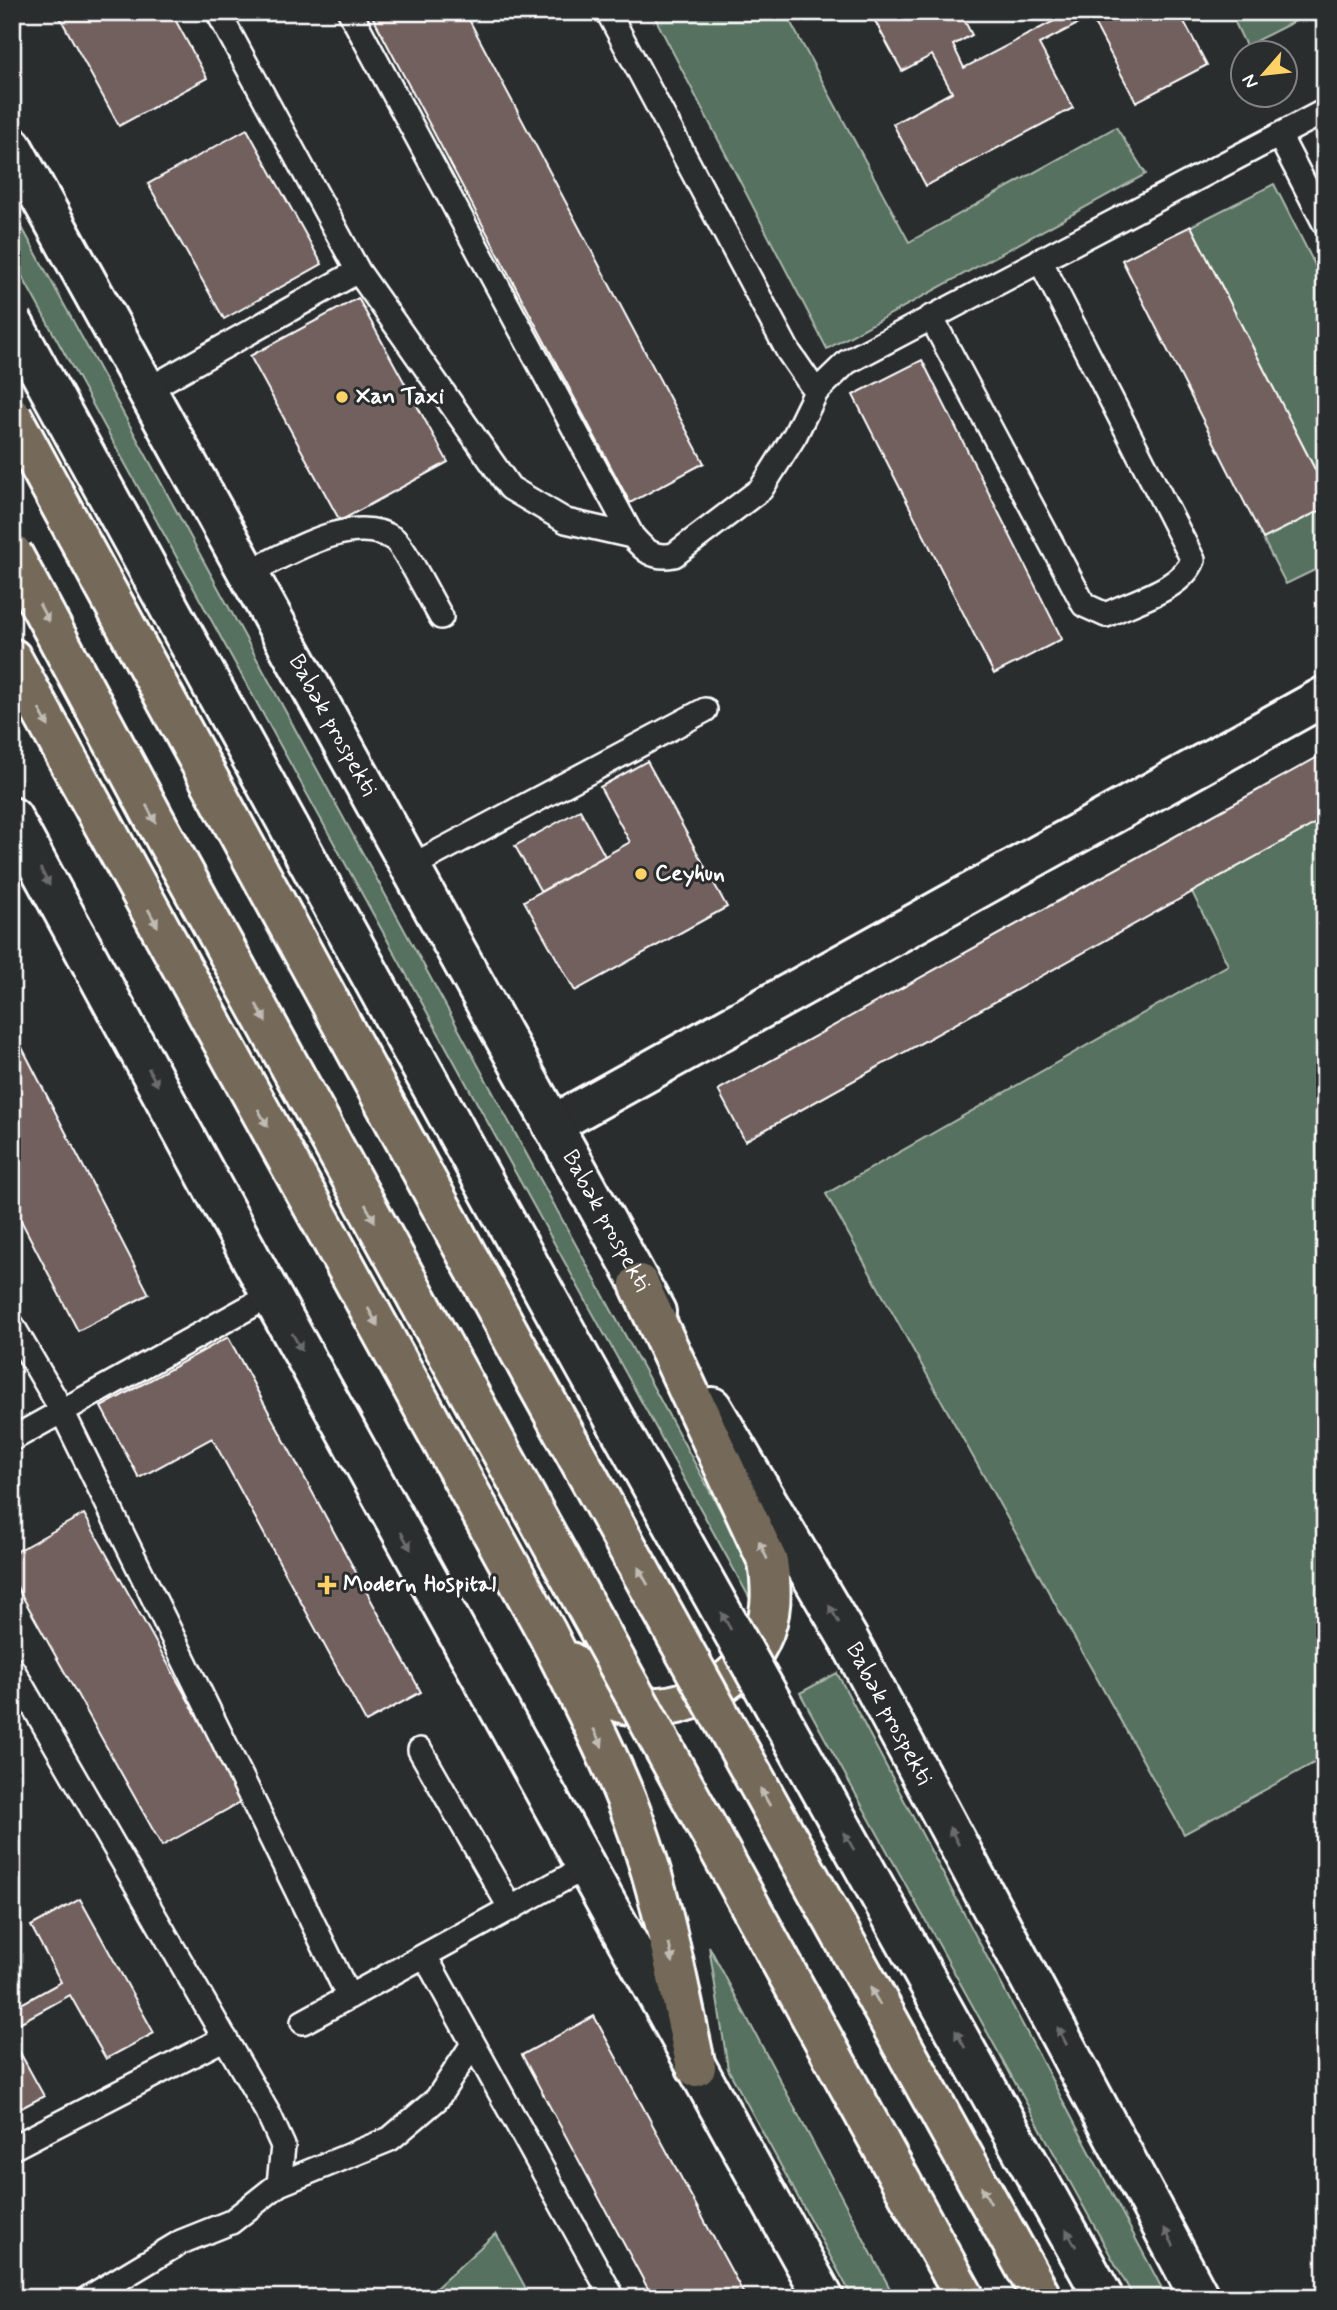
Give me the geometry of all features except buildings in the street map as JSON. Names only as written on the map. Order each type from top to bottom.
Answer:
[{"type":"main road","name":"Babək prospekti","points":[[12,146],[639,1284],[849,1640],[1200,2298]]},
{"type":"main road","points":[[12,321],[582,1361],[1104,2298]]},
{"type":"main road","points":[[12,416],[542,1394],[1042,2298]]},
{"type":"main road","points":[[12,553],[168,845],[965,2298]]},
{"type":"main road","points":[[12,658],[547,1633],[623,1792],[643,1848],[661,1906],[696,2067]]},
{"type":"main road","points":[[552,1125],[1325,696]]},
{"type":"main road","points":[[12,817],[271,1295],[824,2298]]},
{"type":"main road","points":[[547,1633],[581,1676],[601,1694],[628,1704],[660,1707],[700,1698],[737,1673],[760,1642],[770,1613],[772,1591],[768,1562],[639,1284]]},
{"type":"lane","points":[[218,12],[358,271],[510,488],[566,521],[632,536]]},
{"type":"lane","points":[[350,12],[632,536],[659,558],[674,555],[761,489],[795,435],[816,392],[847,362],[1325,111]]},
{"type":"lane","points":[[608,12],[788,351],[816,392]]},
{"type":"lane","points":[[1279,135],[1325,224]]},
{"type":"lane","points":[[931,317],[1084,605],[1106,615],[1177,581],[1193,560],[1040,260]]},
{"type":"lane","points":[[147,390],[358,271]]},
{"type":"lane","points":[[248,573],[332,534],[371,530],[395,540],[441,617]]},
{"type":"lane","points":[[410,867],[705,710]]},
{"type":"lane","points":[[12,1439],[61,1409],[271,1295]]},
{"type":"lane","points":[[12,1325],[61,1409],[349,1997]]},
{"type":"lane","points":[[12,1669],[269,2115],[283,2146],[279,2184]]},
{"type":"lane","points":[[420,1750],[511,1909]]},
{"type":"lane","points":[[303,2022],[586,1867]]},
{"type":"lane","points":[[425,1956],[612,2298]]},
{"type":"lane","points":[[12,2148],[225,2038]]},
{"type":"lane","points":[[88,2298],[181,2242],[231,2222],[279,2184],[390,2139],[437,2099],[473,2044]]},
{"type":"green space","points":[[652,12],[785,12],[909,242],[1116,127],[1146,174],[827,349]]},
{"type":"green space","points":[[1230,12],[1313,12],[1262,38],[1242,38]]},
{"type":"green space","points":[[1274,184],[1325,285],[1325,489],[1191,226]]},
{"type":"green space","points":[[12,209],[760,1583],[749,1597],[12,258]]},
{"type":"green space","points":[[1325,508],[1325,565],[1286,584],[1263,539]]},
{"type":"green space","points":[[1325,818],[1325,1757],[1184,1834],[826,1194],[1228,965],[1192,892]]},
{"type":"green space","points":[[837,1673],[1167,2298],[1134,2298],[800,1693]]},
{"type":"green space","points":[[709,1946],[895,2298],[853,2298],[728,2069]]},
{"type":"green space","points":[[496,2233],[531,2298],[425,2298]]},
{"type":"place","name":"Xan Taxi","points":[[342,397]]},
{"type":"place","name":"Ceyhun","points":[[641,874]]},
{"type":"place","name":"Modern Hospital","points":[[327,1585]]}]
